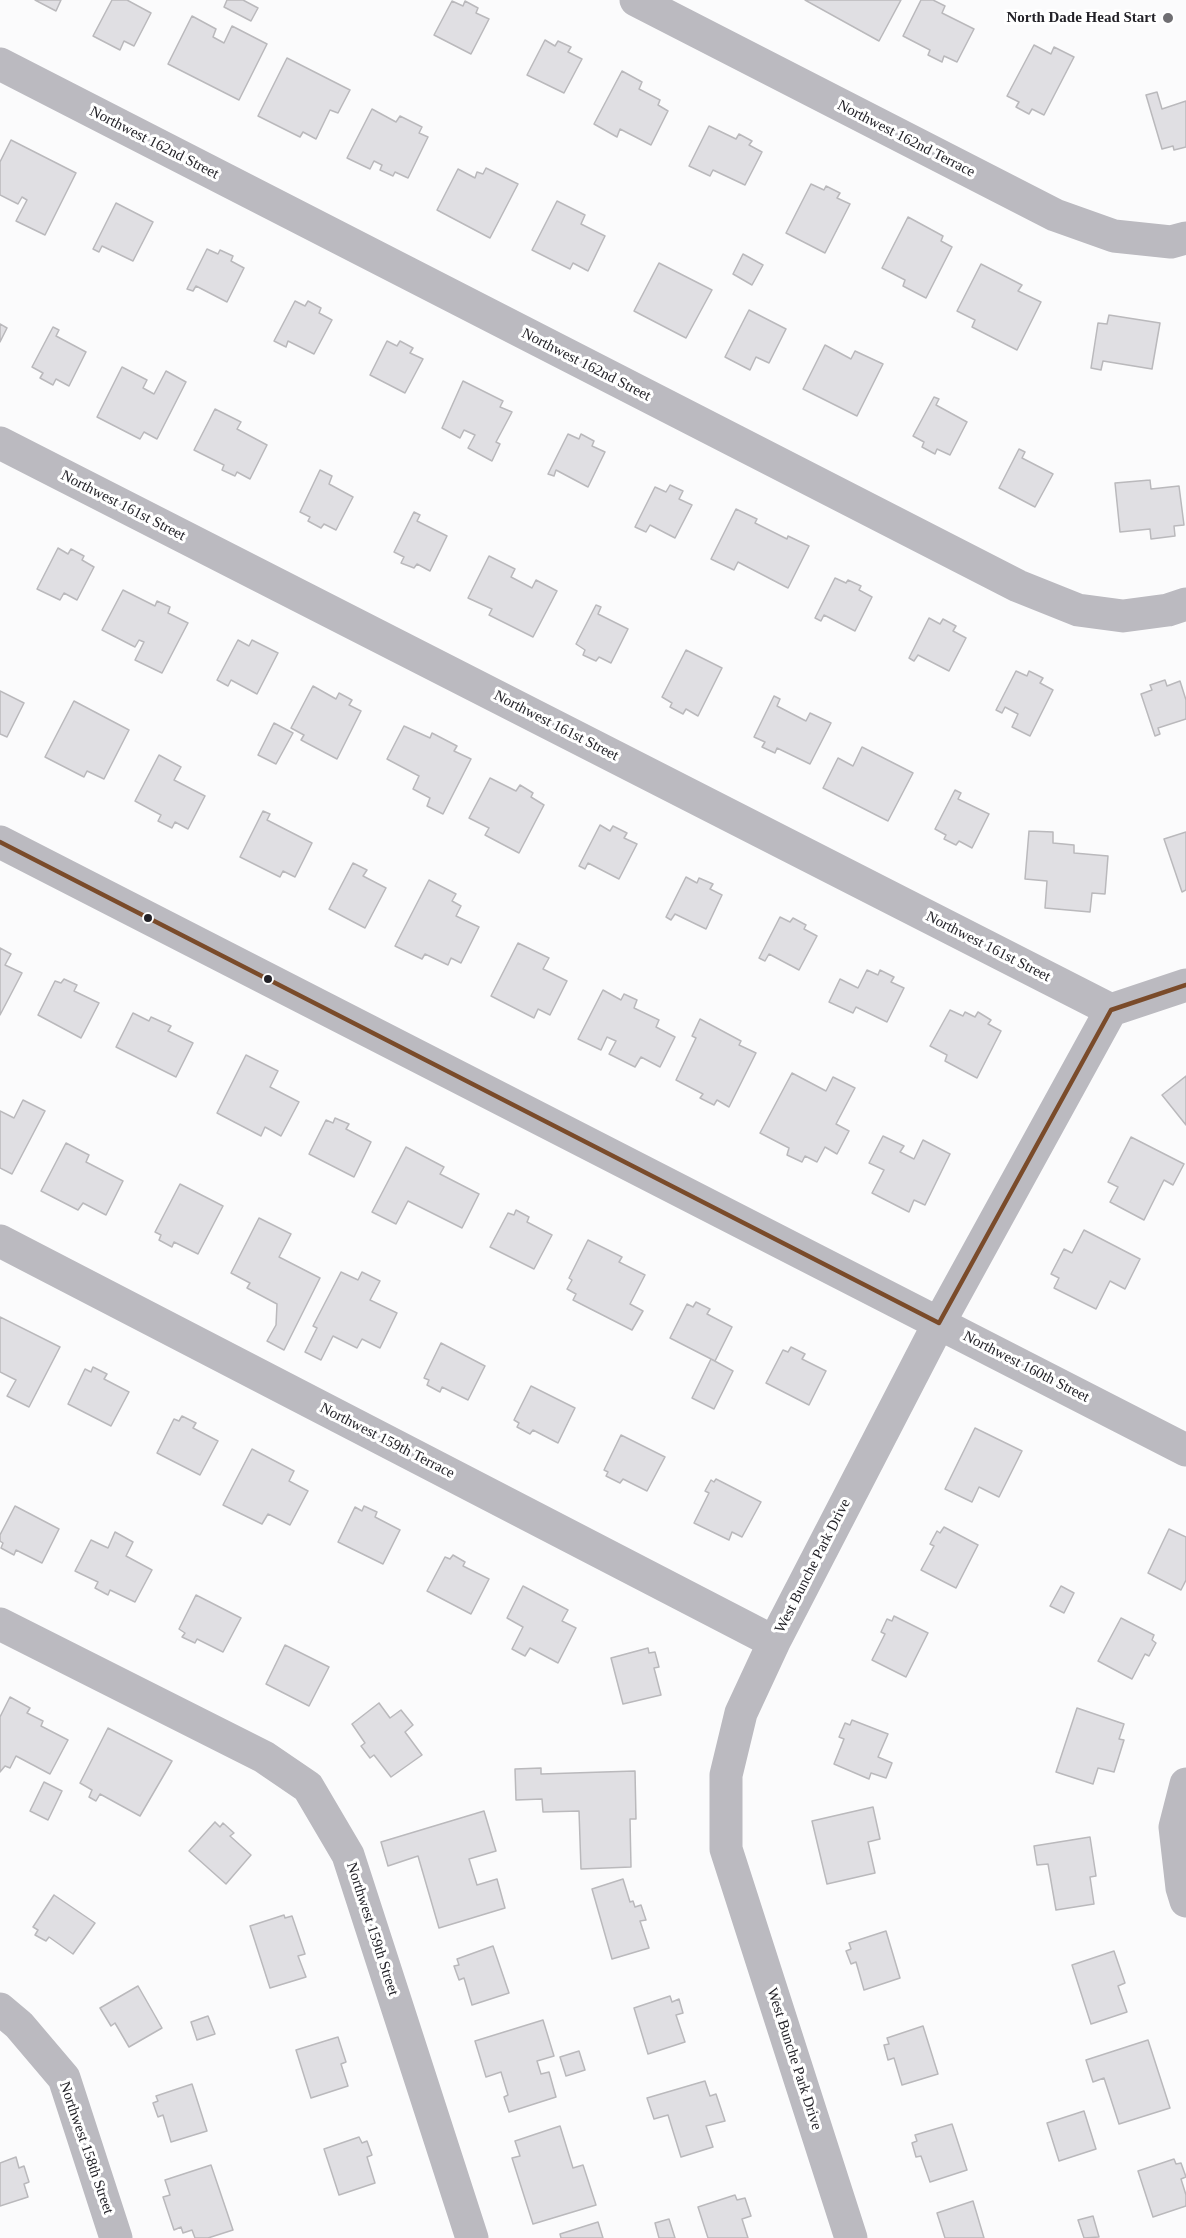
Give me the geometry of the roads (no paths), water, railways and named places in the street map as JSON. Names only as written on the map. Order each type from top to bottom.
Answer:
[{"type":"street","name":"Northwest 162nd Terrace","points":[[636,0],[1055,215],[1114,236],[1171,242],[1186,238]]},
{"type":"street","name":"Northwest 162nd Street","points":[[0,64],[1018,586],[1078,610],[1123,616],[1168,610],[1186,604]]},
{"type":"street","name":"Northwest 161st Street","points":[[0,443],[1111,1010]]},
{"type":"street","name":"Northwest 160th Street","points":[[0,842],[1186,1450]]},
{"type":"street","points":[[1111,1010],[1186,984]]},
{"type":"street","name":"West Bunche Park Drive","points":[[851,2238],[726,1849],[726,1775],[741,1713],[774,1642],[939,1323],[1111,1010]]},
{"type":"street","name":"Northwest 159th Terrace","points":[[0,1241],[774,1642]]},
{"type":"street","name":"Northwest 159th Street","points":[[0,1624],[264,1757],[308,1787],[348,1855],[472,2238]]},
{"type":"street","points":[[1186,1784],[1175,1827],[1182,1888],[1186,1901]]},
{"type":"street","name":"Northwest 158th Street","points":[[0,2009],[20,2025],[64,2078],[116,2238]]},
{"type":"place","name":"North Dade Head Start","points":[[1168,18]]}]
